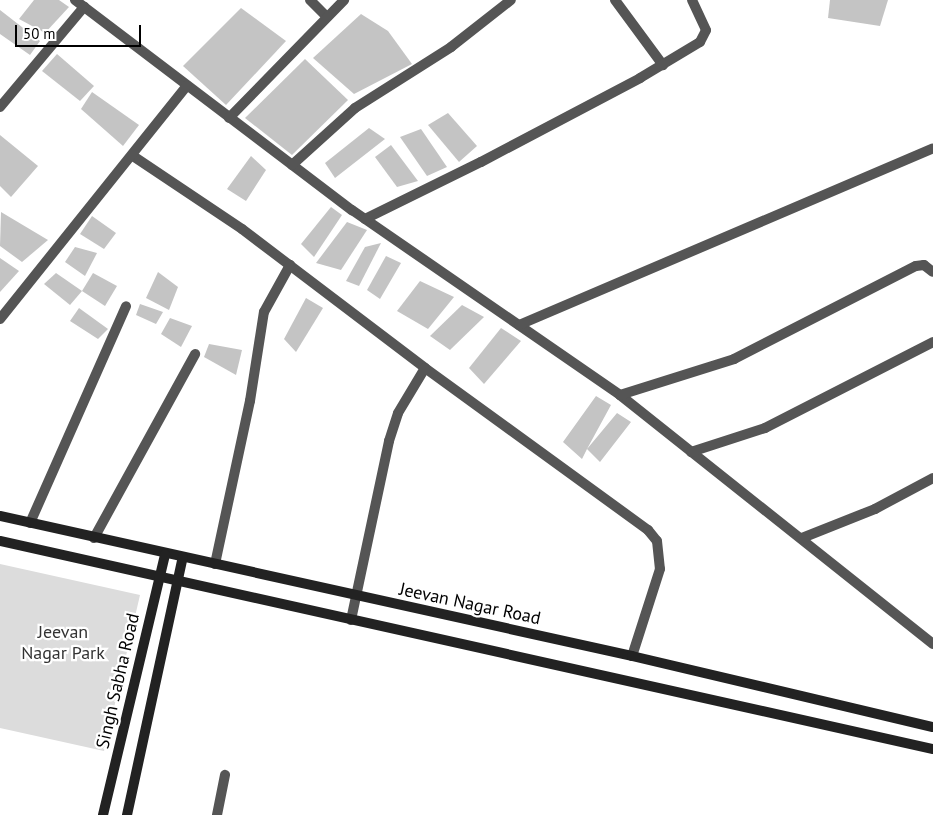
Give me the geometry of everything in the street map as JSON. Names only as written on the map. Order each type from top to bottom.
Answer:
[{"type":"street","points":[[75,0],[365,219],[620,395],[931,640]]},
{"type":"street","points":[[310,0],[328,17]]},
{"type":"street","points":[[229,118],[344,0]]},
{"type":"street","points":[[292,165],[355,108],[451,47],[511,0]]},
{"type":"street","points":[[615,0],[662,65]]},
{"type":"street","points":[[365,219],[481,162],[662,65],[705,37],[704,23],[692,0]]},
{"type":"street","points":[[0,107],[84,7]]},
{"type":"street","points":[[0,319],[133,156],[187,86]]},
{"type":"street","points":[[519,325],[933,148]]},
{"type":"street","points":[[133,156],[290,265],[425,368],[648,530],[657,540],[660,569],[632,656]]},
{"type":"street","points":[[620,395],[734,359],[916,266],[924,264],[933,272]]},
{"type":"street","points":[[215,564],[250,401],[264,312],[290,265]]},
{"type":"street","points":[[30,523],[126,306]]},
{"type":"street","points":[[692,452],[764,428],[933,342]]},
{"type":"street","points":[[94,538],[194,354]]},
{"type":"street","points":[[351,620],[389,442],[398,413],[425,368]]},
{"type":"street","points":[[802,538],[874,509],[933,478]]},
{"type":"street","name":"Jeevan Nagar Road","points":[[0,516],[632,656],[933,727]]},
{"type":"street","points":[[0,541],[933,749]]},
{"type":"street","name":"Singh Sabha Road","points":[[103,815],[165,554]]},
{"type":"street","points":[[126,815],[183,558]]},
{"type":"street","points":[[217,815],[225,775]]},
{"type":"green space","name":"Jeevan Nagar Park","points":[[0,564],[140,595],[104,751],[0,728]]},
{"type":"building","points":[[34,0],[59,0],[69,7],[45,33],[19,19]]},
{"type":"building","points":[[830,0],[888,0],[880,26],[828,18]]},
{"type":"building","points":[[241,8],[286,41],[226,105],[183,66]]},
{"type":"building","points":[[0,10],[40,41],[30,55],[0,34]]},
{"type":"building","points":[[361,14],[388,31],[412,64],[354,94],[313,58]]},
{"type":"building","points":[[57,54],[94,86],[80,101],[42,71]]},
{"type":"building","points":[[305,59],[348,100],[292,155],[245,118]]},
{"type":"building","points":[[92,92],[139,125],[123,146],[81,109]]},
{"type":"building","points":[[448,113],[477,146],[459,162],[428,125]]},
{"type":"building","points":[[369,128],[385,139],[335,178],[325,163]]},
{"type":"building","points":[[421,129],[447,167],[427,176],[400,137]]},
{"type":"building","points":[[0,135],[38,166],[11,197],[0,186]]},
{"type":"building","points":[[391,145],[418,181],[397,187],[375,157]]},
{"type":"building","points":[[251,156],[266,170],[246,201],[227,189]]},
{"type":"building","points":[[331,207],[342,215],[314,257],[301,244]]},
{"type":"building","points":[[1,212],[48,240],[22,262],[0,246]]},
{"type":"building","points":[[92,216],[116,233],[104,249],[80,234]]},
{"type":"building","points":[[347,222],[367,230],[341,270],[316,263]]},
{"type":"building","points":[[381,243],[359,286],[346,281],[365,247]]},
{"type":"building","points":[[75,247],[97,253],[85,276],[65,262]]},
{"type":"building","points":[[386,256],[401,263],[380,299],[367,290]]},
{"type":"building","points":[[0,258],[19,271],[0,292]]},
{"type":"building","points":[[158,272],[178,287],[169,310],[146,298]]},
{"type":"building","points":[[56,273],[82,291],[70,305],[44,284]]},
{"type":"building","points":[[93,273],[117,286],[105,306],[82,291]]},
{"type":"building","points":[[420,281],[454,297],[428,329],[397,311]]},
{"type":"building","points":[[306,298],[323,308],[296,352],[284,339]]},
{"type":"building","points":[[140,304],[163,312],[156,324],[136,315]]},
{"type":"building","points":[[462,305],[484,317],[450,350],[430,336]]},
{"type":"building","points":[[79,308],[108,329],[98,339],[70,321]]},
{"type":"building","points":[[170,318],[192,326],[181,347],[161,334]]},
{"type":"building","points":[[501,328],[521,341],[484,384],[469,368]]},
{"type":"building","points":[[209,344],[242,350],[236,375],[204,357]]},
{"type":"building","points":[[596,396],[611,405],[582,459],[563,442]]},
{"type":"building","points":[[617,413],[631,422],[600,462],[587,449]]}]
